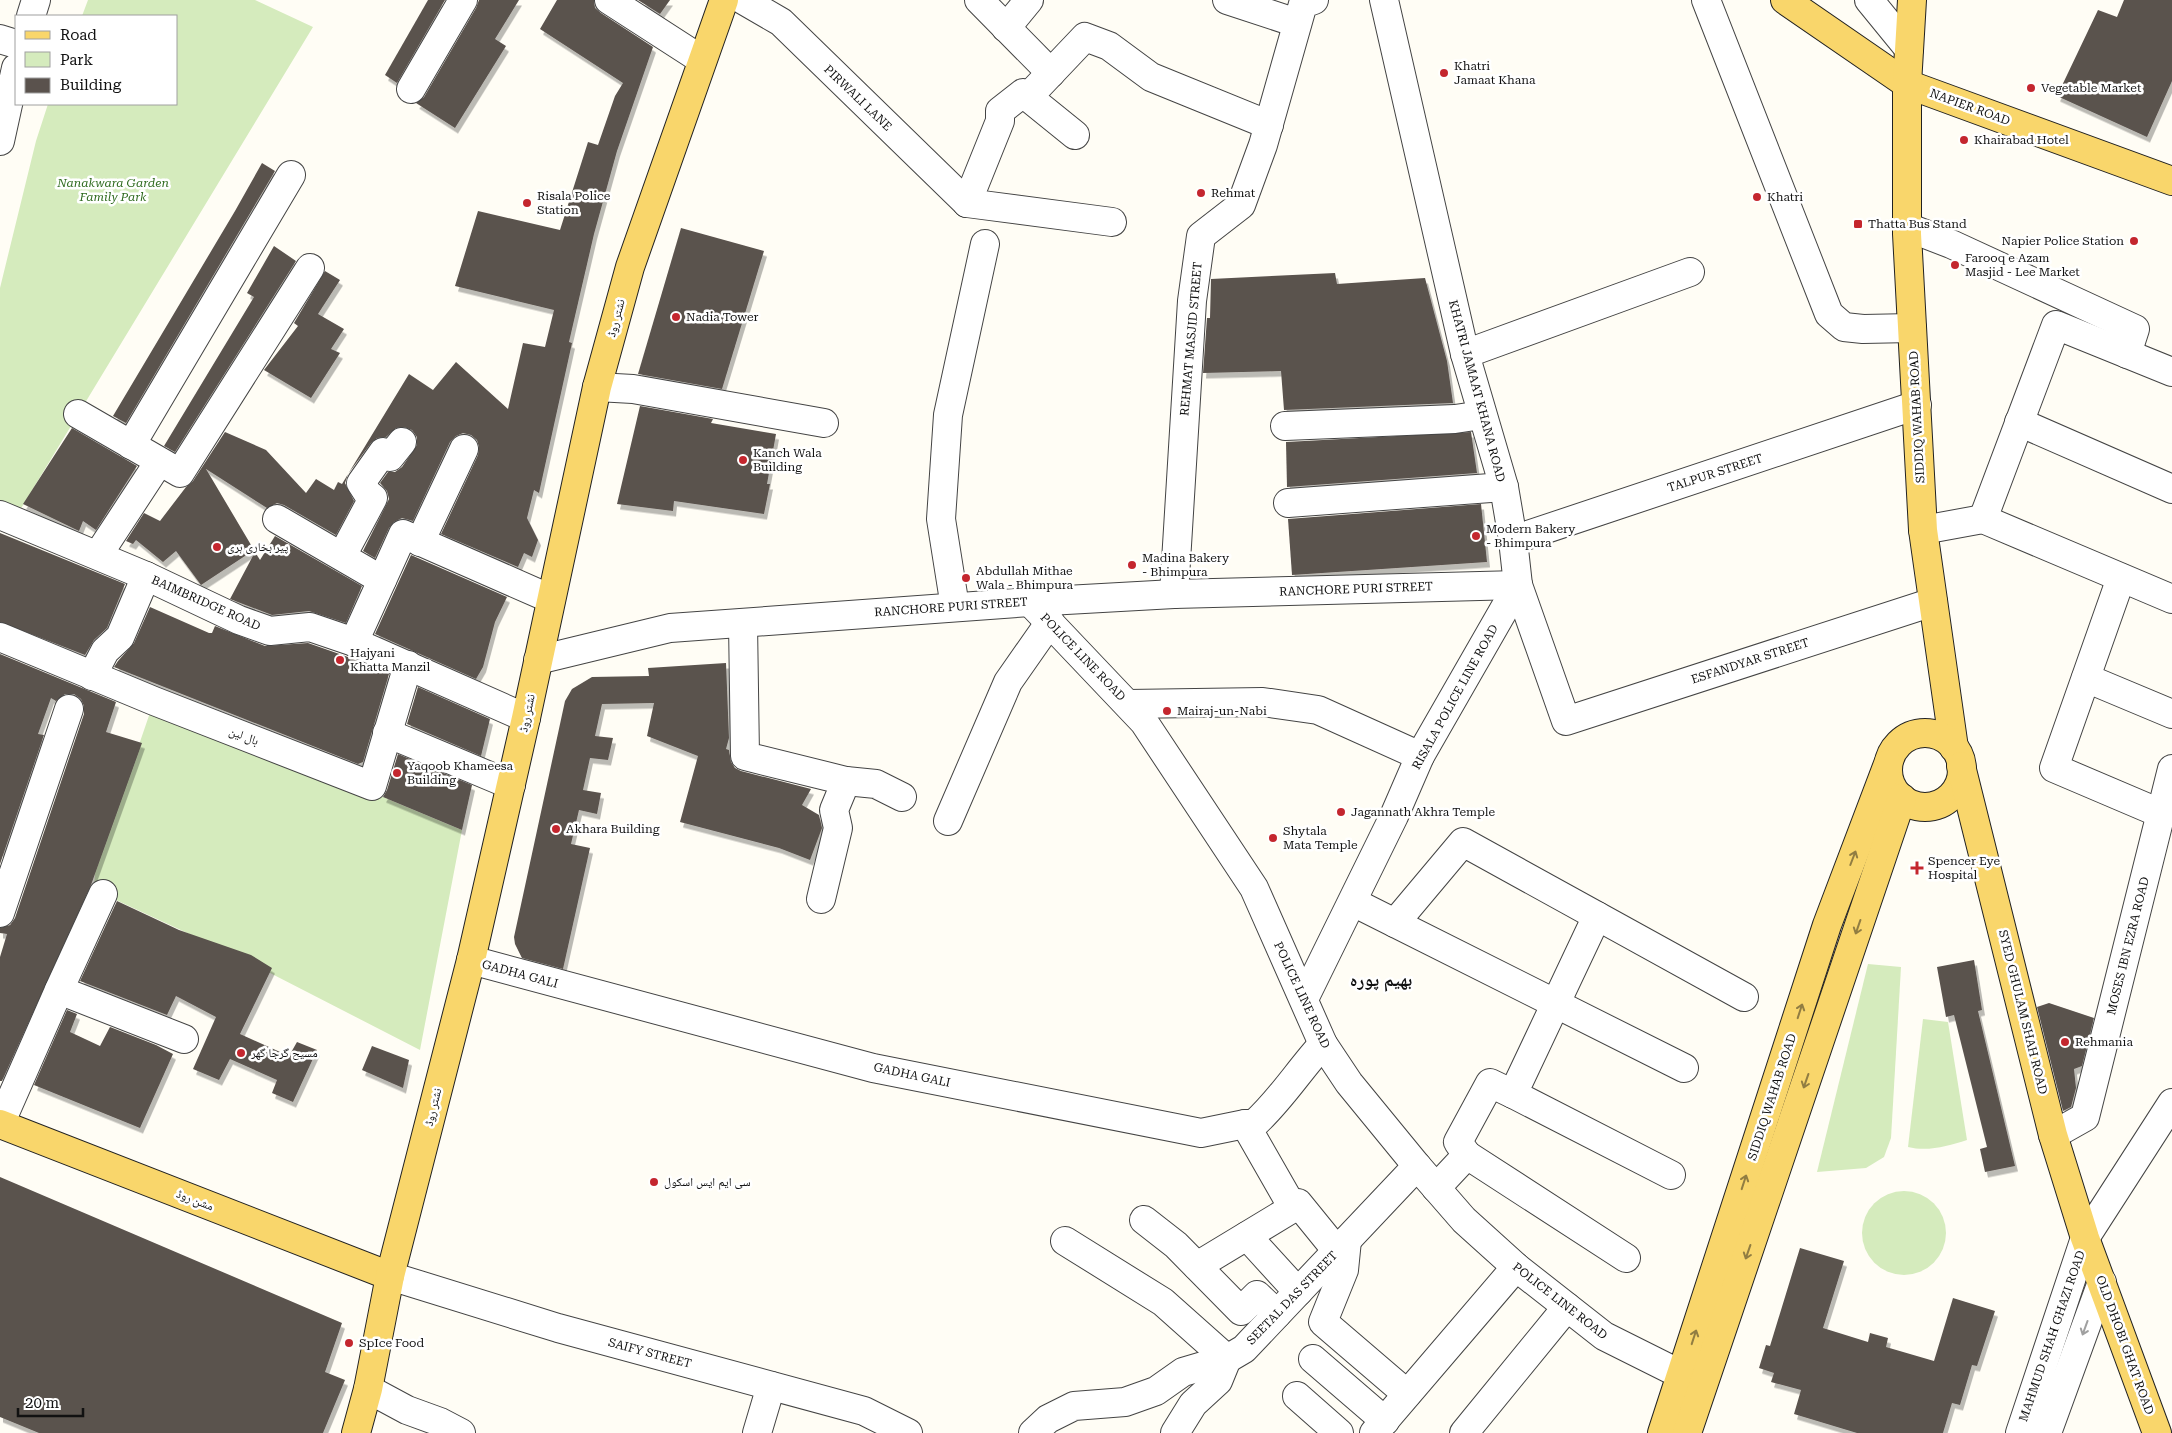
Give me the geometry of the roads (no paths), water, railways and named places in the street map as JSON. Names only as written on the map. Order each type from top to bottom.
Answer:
[{"type":"main road","name":"NAPIER ROAD","points":[[1785,0],[1907,84],[2172,181]]},
{"type":"main road","name":"SIDDIQ WAHAB ROAD","points":[[1912,0],[1907,84],[1907,226],[1923,530],[1958,757]]},
{"type":"main road","name":"نشتر روڈ","points":[[356,1433],[368,1389],[390,1276],[470,960],[511,785],[597,387],[630,267],[724,2]]},
{"type":"main road","points":[[1921,733],[1940,736],[1958,757],[1961,775],[1954,792],[1938,804],[1919,806],[1902,798],[1895,792],[1890,783],[1888,764],[1891,755],[1903,740],[1921,733]]},
{"type":"main road","name":"SYED GHULAM SHAH ROAD","points":[[1958,757],[2053,1135],[2089,1247]]},
{"type":"main road","name":"SIDDIQ WAHAB ROAD","points":[[1687,1433],[1692,1380],[1827,925],[1888,764]]},
{"type":"main road","name":"SIDDIQ WAHAB ROAD","points":[[1662,1433],[1692,1380],[1902,798]]},
{"type":"main road","name":"مشن روڈ","points":[[0,1124],[390,1276]]},
{"type":"main road","name":"OLD DHOBI GHAT ROAD","points":[[2089,1247],[2157,1433]]},
{"type":"street","points":[[31,15],[36,0]]},
{"type":"street","points":[[410,89],[463,0]]},
{"type":"street","points":[[609,0],[702,60]]},
{"type":"street","points":[[979,0],[1051,73]]},
{"type":"street","points":[[1006,28],[1029,0]]},
{"type":"street","points":[[1228,0],[1297,24]]},
{"type":"street","name":"REHMAT MASJID STREET","points":[[1174,594],[1192,301],[1201,236],[1241,205],[1269,125],[1302,4],[1314,0]]},
{"type":"street","name":"KHATRI JAMAAT KHANA ROAD","points":[[1384,0],[1465,354],[1504,487],[1518,585],[1566,720]]},
{"type":"street","points":[[1706,0],[1829,314],[1844,327],[1863,329],[1912,328]]},
{"type":"street","points":[[1869,0],[1909,49]]},
{"type":"street","name":"PIRWALI LANE","points":[[724,2],[781,22],[967,204]]},
{"type":"street","points":[[1028,97],[1084,37],[1109,46],[1151,77],[1269,125]]},
{"type":"street","points":[[0,40],[15,44]]},
{"type":"street","points":[[0,141],[15,73]]},
{"type":"street","points":[[1075,135],[1023,92],[1000,111],[1000,121],[967,204],[1112,222]]},
{"type":"street","points":[[131,445],[291,175]]},
{"type":"street","points":[[1907,226],[1951,244],[2135,329],[2127,354]]},
{"type":"street","points":[[955,607],[941,518],[948,415],[985,244]]},
{"type":"street","points":[[78,414],[180,473],[310,268]]},
{"type":"street","points":[[1465,354],[1690,272]]},
{"type":"street","points":[[1983,519],[2056,325],[2172,372]]},
{"type":"street","points":[[597,387],[633,388],[824,424]]},
{"type":"street","name":"TALPUR STREET","points":[[1513,540],[1917,405]]},
{"type":"street","points":[[1285,426],[1482,415]]},
{"type":"street","points":[[2019,422],[2172,489]]},
{"type":"street","points":[[342,556],[373,498],[361,483],[383,452],[390,457],[402,442]]},
{"type":"street","points":[[420,542],[464,449]]},
{"type":"street","points":[[98,555],[159,462]]},
{"type":"street","points":[[1288,503],[1504,487]]},
{"type":"street","name":"BAIMBRIDGE ROAD","points":[[0,515],[98,555],[239,620],[270,632],[310,627],[354,642],[526,718]]},
{"type":"street","points":[[277,518],[382,580]]},
{"type":"street","points":[[1923,530],[1983,519],[2172,599]]},
{"type":"street","points":[[354,642],[402,534],[551,599]]},
{"type":"street","points":[[92,676],[105,652],[120,637],[146,576]]},
{"type":"street","points":[[2121,578],[2054,768],[2162,814]]},
{"type":"street","name":"RANCHORE PURI STREET","points":[[538,660],[670,628],[955,607],[1174,594],[1518,585]]},
{"type":"street","name":"RISALA POLICE LINE ROAD","points":[[1304,1000],[1394,816],[1420,756],[1518,585]]},
{"type":"street","name":"POLICE LINE ROAD","points":[[1030,602],[1144,722],[1254,888],[1323,1044],[1349,1083],[1417,1166],[1464,1220],[1516,1267],[1604,1336],[1692,1380]]},
{"type":"street","name":"ESFANDYAR STREET","points":[[1566,720],[1933,602]]},
{"type":"street","points":[[948,820],[1008,682],[1050,622]]},
{"type":"street","points":[[743,623],[745,756],[846,781],[876,784],[902,796]]},
{"type":"street","name":"بال لین","points":[[0,637],[92,676],[372,786],[408,665]]},
{"type":"street","points":[[2086,678],[2172,714]]},
{"type":"street","points":[[1128,704],[1264,702],[1318,710],[1420,756]]},
{"type":"street","points":[[0,913],[70,708]]},
{"type":"street","points":[[387,732],[511,785]]},
{"type":"street","name":"MOSES IBN EZRA ROAD","points":[[2053,1135],[2085,1117],[2172,769]]},
{"type":"street","points":[[821,898],[838,828],[834,810],[846,781]]},
{"type":"street","points":[[1395,923],[1463,842],[1744,996]]},
{"type":"street","points":[[0,1124],[58,990],[103,894]]},
{"type":"street","points":[[1353,902],[1684,1068]]},
{"type":"street","points":[[1513,1094],[1597,916]]},
{"type":"street","name":"GADHA GALI","points":[[470,960],[873,1068],[1201,1134],[1245,1124],[1254,1124],[1272,1108],[1299,1071],[1323,1044]]},
{"type":"street","points":[[58,990],[184,1039]]},
{"type":"street","points":[[1626,1258],[1467,1155],[1458,1142],[1490,1083],[1671,1175]]},
{"type":"street","name":"MAHMUD SHAH GHAZI ROAD","points":[[2020,1433],[2089,1247],[2172,1103]]},
{"type":"street","points":[[1245,1124],[1292,1207]]},
{"type":"street","points":[[1436,1188],[1467,1155]]},
{"type":"street","name":"SEETAL DAS STREET","points":[[1033,1433],[1048,1419],[1074,1406],[1125,1402],[1156,1391],[1183,1372],[1227,1360],[1244,1349],[1417,1166]]},
{"type":"street","points":[[1197,1266],[1293,1208],[1298,1203],[1342,1246],[1344,1270],[1323,1322],[1407,1394]]},
{"type":"street","points":[[1144,1220],[1197,1266],[1241,1310],[1257,1295],[1277,1314]]},
{"type":"street","points":[[1247,1236],[1298,1292]]},
{"type":"street","points":[[1065,1242],[1163,1302],[1227,1360],[1218,1381],[1194,1404],[1175,1433]]},
{"type":"street","points":[[1313,1359],[1379,1427],[1516,1267]]},
{"type":"street","name":"SAIFY STREET","points":[[390,1276],[558,1328],[864,1412],[908,1433]]},
{"type":"street","points":[[2047,1433],[2102,1282]]},
{"type":"street","points":[[1468,1432],[1567,1307]]},
{"type":"street","points":[[757,1433],[771,1386]]},
{"type":"street","points":[[368,1389],[407,1410],[440,1422],[461,1433]]},
{"type":"street","points":[[1297,1396],[1339,1433]]},
{"type":"place","name":"Khatri Jamaat Khana","points":[[1444,73]]},
{"type":"place","name":"Vegetable Market","points":[[2031,88]]},
{"type":"place","name":"Khairabad Hotel","points":[[1964,140]]},
{"type":"place","name":"Rehmat","points":[[1201,193]]},
{"type":"place","name":"Khatri","points":[[1757,197]]},
{"type":"place","name":"Risala Police Station","points":[[527,203]]},
{"type":"place","name":"Thatta Bus Stand","points":[[1858,224]]},
{"type":"place","name":"Napier Police Station","points":[[2134,241]]},
{"type":"place","name":"Farooq e Azam Masjid - Lee Market","points":[[1955,265]]},
{"type":"place","name":"Nadia Tower","points":[[676,317]]},
{"type":"place","name":"Kanch Wala Building","points":[[743,460]]},
{"type":"place","name":"Modern Bakery - Bhimpura","points":[[1476,536]]},
{"type":"place","name":"پیر بخاری ہری","points":[[217,547]]},
{"type":"place","name":"Madina Bakery - Bhimpura","points":[[1132,565]]},
{"type":"place","name":"Abdullah Mithae Wala - Bhimpura","points":[[966,578]]},
{"type":"place","name":"Hajyani Khatta Manzil","points":[[340,660]]},
{"type":"place","name":"Mairaj-un-Nabi","points":[[1167,711]]},
{"type":"place","name":"Yaqoob Khameesa Building","points":[[397,773]]},
{"type":"place","name":"Jagannath Akhra Temple","points":[[1341,812]]},
{"type":"place","name":"Akhara Building","points":[[556,829]]},
{"type":"place","name":"Shytala Mata Temple","points":[[1273,838]]},
{"type":"place","name":"Spencer Eye Hospital","points":[[1917,868]]},
{"type":"place","name":"Rehmania","points":[[2065,1042]]},
{"type":"place","name":"مسیح گرجا گھر","points":[[241,1053]]},
{"type":"place","name":"سی ایم ایس اسکول","points":[[654,1182]]},
{"type":"place","name":"SpIce Food","points":[[349,1343]]},
{"type":"district","name":"بھیم پورہ","points":[[1381,979]]},
{"type":"park label","name":"Nanakwara Garden Family Park","points":[[113,190]]}]
